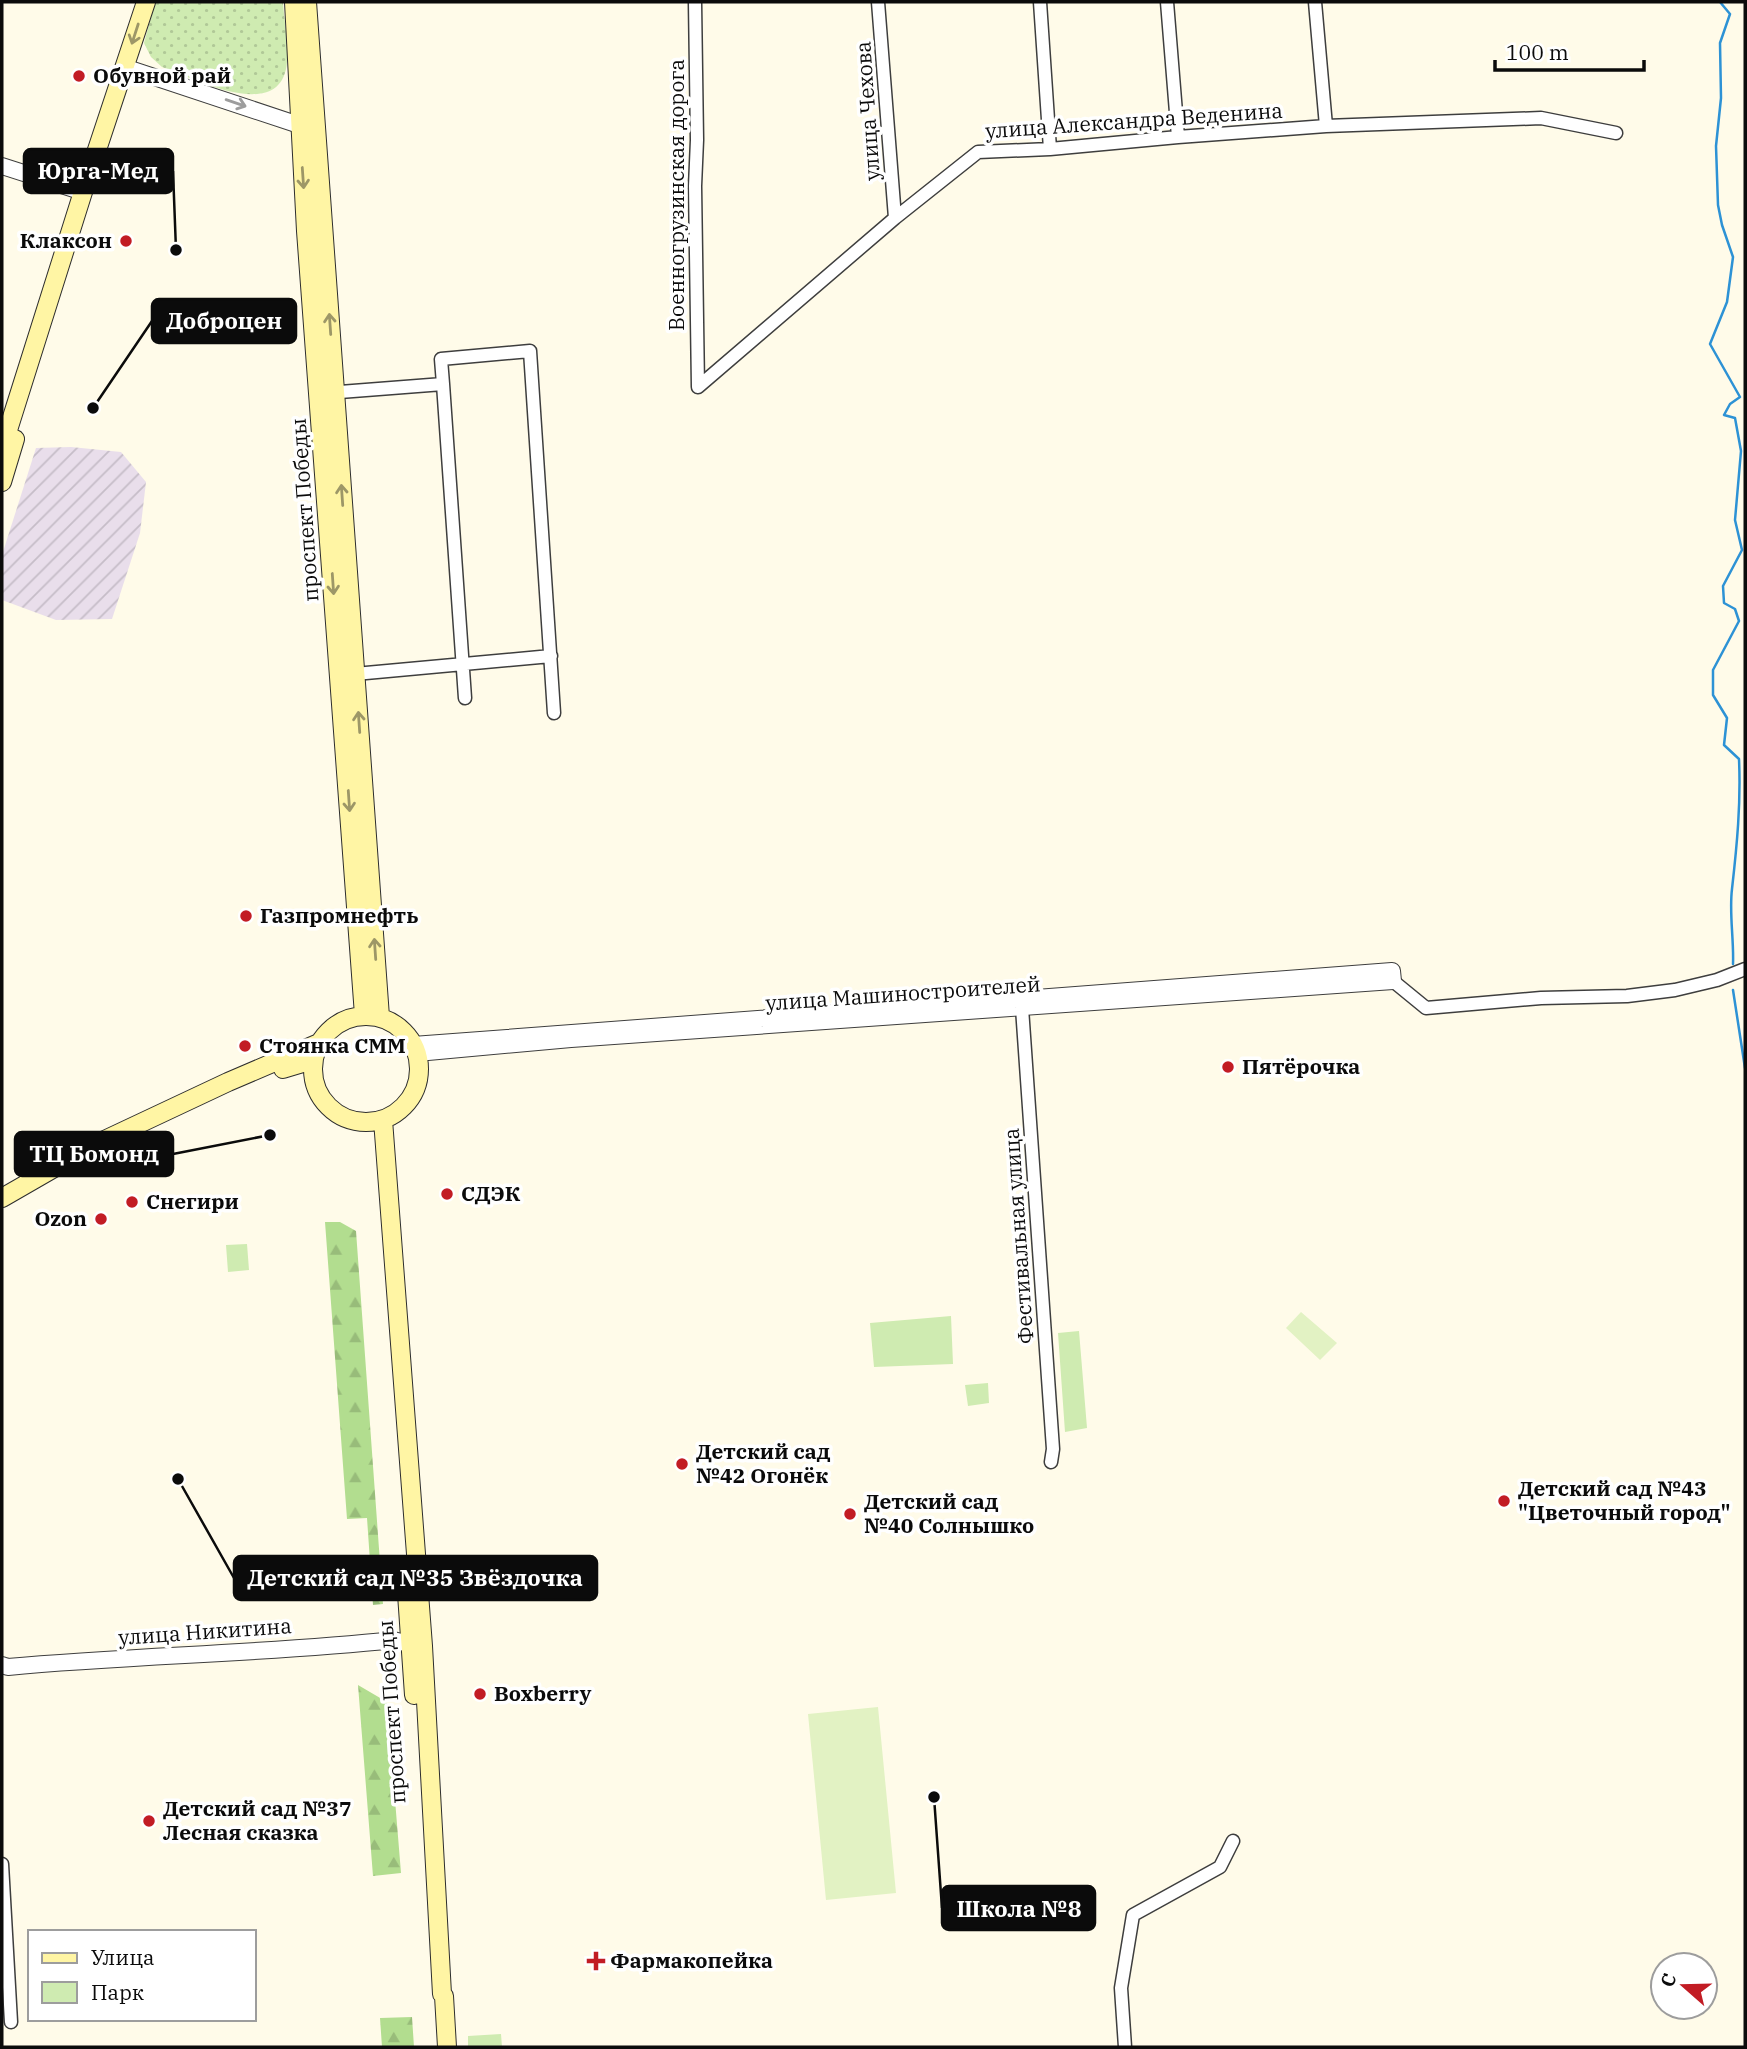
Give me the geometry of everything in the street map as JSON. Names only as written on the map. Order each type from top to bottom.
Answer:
[{"type":"main road","points":[[2,482],[146,2]]},
{"type":"main road","name":"проспект Победы","points":[[294,2],[307,123],[372,1016]]},
{"type":"main road","points":[[307,2],[307,123]]},
{"type":"main road","points":[[2,449],[83,191],[128,68]]},
{"type":"main road","points":[[327,393],[355,674],[372,1016]]},
{"type":"main road","points":[[372,1016],[401,1028],[415,1049],[419,1075],[412,1097],[402,1108],[379,1121],[359,1122],[342,1117],[328,1107],[318,1093],[313,1077],[316,1051],[331,1029],[346,1019],[372,1016]]},
{"type":"main road","points":[[2,1198],[94,1145],[228,1082],[316,1051]]},
{"type":"main road","points":[[2,1211],[100,1156],[316,1051]]},
{"type":"main road","points":[[379,1121],[423,1646],[447,2047]]},
{"type":"main road","name":"проспект Победы","points":[[379,1121],[436,2047]]},
{"type":"street","name":"Военногрузинская дорога","points":[[695,2],[698,387]]},
{"type":"street","name":"улица Чехова","points":[[878,2],[895,218]]},
{"type":"street","points":[[1040,2],[1050,149]]},
{"type":"street","points":[[1167,2],[1178,137]]},
{"type":"street","points":[[1315,2],[1326,126]]},
{"type":"street","points":[[128,68],[307,123]]},
{"type":"street","name":"улица Александра Веденина","points":[[698,387],[895,218],[978,152],[1050,149],[1326,126],[1541,118],[1615,133]]},
{"type":"street","points":[[2,166],[83,191]]},
{"type":"street","points":[[465,698],[441,359],[530,351],[554,713]]},
{"type":"street","points":[[327,393],[443,384]]},
{"type":"street","points":[[355,674],[551,656]]},
{"type":"street","points":[[415,1049],[1392,971],[1392,981],[1426,1008],[1563,996],[1627,996],[1675,990],[1717,980],[1745,969]]},
{"type":"street","name":"улица Машиностроителей","points":[[415,1049],[1392,981]]},
{"type":"street","name":"Фестивальная улица","points":[[1022,1008],[1053,1449],[1051,1462]]},
{"type":"street","name":"улица Никитина","points":[[2,1665],[8,1667],[393,1640],[410,1644]]},
{"type":"street","points":[[1125,2047],[1121,1988],[1133,1915],[1220,1867],[1233,1841]]},
{"type":"street","points":[[2,1864],[10,2022]]},
{"type":"shaded area","points":[[71,447],[121,452],[146,482],[140,533],[112,619],[56,620],[2,600],[2,555],[36,448]]},
{"type":"green space","points":[[155,2],[283,2],[287,62],[281,81],[270,91],[253,94],[234,92],[162,67],[151,57],[144,43]]},
{"type":"green space","points":[[325,1222],[340,1222],[356,1231],[383,1604],[373,1605],[367,1518],[347,1519]]},
{"type":"green space","points":[[247,1244],[249,1270],[228,1272],[226,1245]]},
{"type":"green space","points":[[1301,1312],[1337,1343],[1320,1360],[1286,1328]]},
{"type":"green space","points":[[951,1316],[953,1364],[874,1367],[870,1323]]},
{"type":"green space","points":[[1079,1331],[1087,1428],[1065,1432],[1058,1333]]},
{"type":"green space","points":[[988,1383],[989,1403],[968,1406],[965,1385]]},
{"type":"green space","points":[[358,1685],[387,1702],[401,1873],[373,1876]]},
{"type":"green space","points":[[878,1707],[896,1893],[826,1900],[808,1714]]},
{"type":"green space","points":[[412,2017],[414,2047],[382,2047],[380,2018]]},
{"type":"green space","points":[[501,2034],[502,2047],[468,2047],[468,2036]]},
{"type":"waterway","points":[[1720,2],[1730,14],[1720,43],[1721,98],[1716,146],[1718,205],[1733,257],[1727,302],[1710,344],[1740,397],[1730,404],[1724,415],[1735,418],[1741,451],[1735,520],[1742,550],[1723,586],[1724,603],[1735,609],[1739,621],[1713,670],[1713,695],[1727,718],[1724,745],[1739,759],[1738,824],[1731,898],[1733,964]]},
{"type":"waterway","points":[[1733,990],[1745,1068]]},
{"type":"place","name":"Обувной рай","points":[[79,76]]},
{"type":"place","name":"Клаксон","points":[[126,241]]},
{"type":"place","name":"Юрга-Мед","points":[[176,250]]},
{"type":"place","name":"Доброцен","points":[[93,408]]},
{"type":"place","name":"Газпромнефть","points":[[246,916]]},
{"type":"place","name":"Стоянка СММ","points":[[245,1046]]},
{"type":"place","name":"Пятёрочка","points":[[1228,1067]]},
{"type":"place","name":"ТЦ Бомонд","points":[[270,1135]]},
{"type":"place","name":"СДЭК","points":[[447,1194]]},
{"type":"place","name":"Снегири","points":[[132,1202]]},
{"type":"place","name":"Ozon","points":[[101,1219]]},
{"type":"place","name":"Детский сад №42 Огонёк","points":[[682,1464]]},
{"type":"place","name":"Детский сад №35 Звёздочка","points":[[178,1479]]},
{"type":"place","name":"Детский сад №43 \"Цветочный город\"","points":[[1504,1501]]},
{"type":"place","name":"Детский сад №40 Солнышко","points":[[850,1514]]},
{"type":"place","name":"Boxberry","points":[[480,1694]]},
{"type":"place","name":"Школа №8","points":[[934,1797]]},
{"type":"place","name":"Детский сад №37 Лесная сказка","points":[[149,1821]]},
{"type":"place","name":"Фармакопейка","points":[[596,1961]]}]
